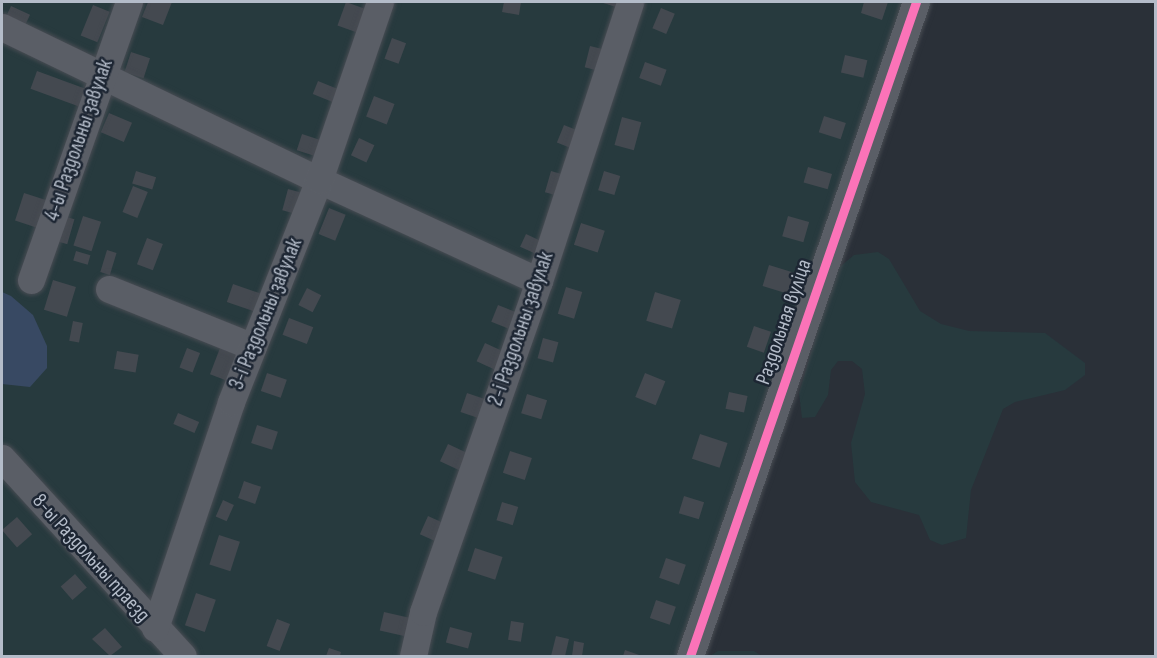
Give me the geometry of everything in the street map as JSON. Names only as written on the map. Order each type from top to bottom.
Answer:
[{"type":"street","name":"4-ы Раздольны завулак","points":[[31,280],[129,2]]},
{"type":"street","name":"3-і Раздольны завулак","points":[[155,628],[231,402],[319,180],[380,2]]},
{"type":"street","name":"2-і Раздольны завулак","points":[[413,657],[423,612],[539,281],[630,2]]},
{"type":"street","name":"Раздольная вуліца","points":[[690,657],[916,2]]},
{"type":"street","points":[[2,27],[101,77],[539,281]]},
{"type":"street","points":[[109,289],[253,347]]},
{"type":"street","name":"8-ы Раздольны праезд","points":[[2,458],[183,657]]},
{"type":"green space","points":[[2,2],[925,2],[858,192],[704,656],[2,656]]},
{"type":"green space","points":[[878,252],[889,259],[920,311],[941,324],[969,331],[1045,333],[1085,363],[1085,375],[1065,390],[1015,402],[1003,409],[971,490],[966,538],[942,545],[930,540],[919,515],[871,502],[855,482],[851,443],[865,394],[862,369],[852,361],[838,361],[831,370],[828,395],[815,417],[802,418],[799,393],[835,271],[854,255]]},
{"type":"green space","points":[[718,651],[754,651],[762,656],[710,656]]},
{"type":"water","points":[[2,292],[11,296],[33,315],[47,346],[47,368],[30,387],[2,384]]},
{"type":"building","points":[[148,2],[172,2],[163,25],[142,17]]},
{"type":"building","points":[[346,2],[368,10],[359,33],[337,25]]},
{"type":"building","points":[[504,2],[521,2],[519,15],[502,12]]},
{"type":"building","points":[[600,2],[618,2],[616,7]]},
{"type":"building","points":[[864,2],[888,2],[882,20],[861,13]]},
{"type":"building","points":[[93,5],[110,12],[97,42],[81,36]]},
{"type":"building","points":[[11,6],[30,15],[25,25],[6,16]]},
{"type":"building","points":[[661,8],[675,14],[666,34],[652,28]]},
{"type":"building","points":[[392,38],[406,43],[399,64],[384,59]]},
{"type":"building","points":[[590,46],[610,51],[605,72],[585,67]]},
{"type":"building","points":[[131,52],[150,58],[144,78],[125,72]]},
{"type":"building","points":[[845,55],[867,60],[863,78],[841,73]]},
{"type":"building","points":[[645,62],[667,70],[661,86],[639,78]]},
{"type":"building","points":[[37,71],[87,89],[80,107],[31,89]]},
{"type":"building","points":[[318,81],[338,89],[333,102],[313,94]]},
{"type":"building","points":[[374,96],[395,104],[387,124],[366,117]]},
{"type":"building","points":[[109,113],[132,123],[124,142],[101,132]]},
{"type":"building","points":[[824,116],[846,123],[841,139],[819,132]]},
{"type":"building","points":[[622,117],[641,122],[634,150],[614,145]]},
{"type":"building","points":[[564,125],[584,133],[577,151],[557,143]]},
{"type":"building","points":[[302,134],[321,140],[316,156],[297,150]]},
{"type":"building","points":[[359,138],[374,145],[366,162],[351,155]]},
{"type":"building","points":[[808,167],[832,174],[828,189],[804,182]]},
{"type":"building","points":[[136,171],[156,177],[152,190],[132,183]]},
{"type":"building","points":[[551,171],[568,176],[562,197],[545,192]]},
{"type":"building","points":[[604,171],[620,176],[614,195],[598,190]]},
{"type":"building","points":[[133,186],[148,192],[137,218],[123,212]]},
{"type":"building","points":[[288,189],[303,193],[298,214],[282,210]]},
{"type":"building","points":[[24,193],[46,200],[37,228],[15,221]]},
{"type":"building","points":[[329,208],[346,215],[335,241],[319,234]]},
{"type":"building","points":[[60,215],[74,219],[67,244],[53,240]]},
{"type":"building","points":[[83,216],[101,222],[91,251],[73,245]]},
{"type":"building","points":[[788,216],[809,222],[803,242],[782,236]]},
{"type":"building","points":[[581,223],[605,231],[598,253],[574,245]]},
{"type":"building","points":[[526,234],[541,241],[535,254],[520,247]]},
{"type":"building","points":[[147,238],[163,244],[153,270],[137,264]]},
{"type":"building","points":[[107,250],[117,253],[110,275],[100,272]]},
{"type":"building","points":[[76,251],[90,255],[88,265],[73,261]]},
{"type":"building","points":[[769,265],[796,273],[789,294],[763,286]]},
{"type":"building","points":[[53,280],[76,287],[67,317],[44,310]]},
{"type":"building","points":[[233,284],[262,294],[256,312],[227,302]]},
{"type":"building","points":[[566,287],[582,292],[574,319],[558,314]]},
{"type":"building","points":[[307,288],[321,295],[313,312],[298,305]]},
{"type":"building","points":[[655,292],[681,300],[672,329],[646,321]]},
{"type":"building","points":[[498,305],[518,313],[512,330],[491,322]]},
{"type":"building","points":[[289,318],[313,327],[307,344],[283,335]]},
{"type":"building","points":[[73,321],[83,323],[79,343],[69,341]]},
{"type":"building","points":[[754,326],[771,332],[764,353],[747,347]]},
{"type":"building","points":[[543,338],[558,342],[553,362],[538,358]]},
{"type":"building","points":[[485,343],[504,352],[496,370],[477,361]]},
{"type":"building","points":[[187,348],[200,353],[193,373],[179,368]]},
{"type":"building","points":[[220,348],[238,355],[228,381],[210,374]]},
{"type":"building","points":[[117,351],[139,355],[136,373],[114,369]]},
{"type":"building","points":[[267,373],[287,380],[281,398],[261,391]]},
{"type":"building","points":[[645,373],[665,381],[656,405],[635,397]]},
{"type":"building","points":[[729,392],[748,396],[744,413],[725,409]]},
{"type":"building","points":[[467,393],[487,400],[480,419],[460,412]]},
{"type":"building","points":[[527,394],[547,400],[541,419],[521,413]]},
{"type":"building","points":[[178,413],[199,422],[194,433],[173,424]]},
{"type":"building","points":[[257,425],[278,432],[272,450],[251,443]]},
{"type":"building","points":[[700,434],[728,443],[720,468],[692,459]]},
{"type":"building","points":[[448,444],[469,454],[461,471],[440,461]]},
{"type":"building","points":[[510,451],[532,458],[525,480],[503,473]]},
{"type":"building","points":[[244,481],[261,487],[255,504],[238,498]]},
{"type":"building","points":[[684,496],[704,502],[699,519],[679,513]]},
{"type":"building","points":[[223,500],[234,505],[227,521],[216,516]]},
{"type":"building","points":[[502,502],[518,507],[513,525],[496,520]]},
{"type":"building","points":[[428,516],[446,524],[438,542],[420,534]]},
{"type":"building","points":[[17,517],[32,534],[17,547],[2,530]]},
{"type":"building","points":[[219,535],[240,542],[230,571],[209,564]]},
{"type":"building","points":[[475,548],[503,557],[495,580],[468,571]]},
{"type":"building","points":[[666,558],[686,565],[679,585],[659,578]]},
{"type":"building","points":[[75,574],[87,588],[72,600],[61,586]]},
{"type":"building","points":[[196,593],[216,600],[205,632],[185,625]]},
{"type":"building","points":[[656,600],[676,607],[670,625],[650,618]]},
{"type":"building","points":[[384,612],[409,618],[405,636],[380,631]]},
{"type":"building","points":[[277,619],[290,624],[280,651],[267,646]]},
{"type":"building","points":[[511,621],[524,623],[521,642],[508,640]]},
{"type":"building","points":[[450,627],[472,633],[468,648],[446,642]]},
{"type":"building","points":[[105,628],[122,647],[110,656],[92,639]]},
{"type":"building","points":[[556,636],[569,639],[565,656],[551,656]]},
{"type":"building","points":[[574,641],[584,643],[582,656],[572,656]]},
{"type":"building","points":[[329,648],[341,652],[340,656],[326,656]]},
{"type":"building","points":[[625,650],[642,656],[623,656]]},
{"type":"cycle path","points":[[690,656],[916,2]]}]
